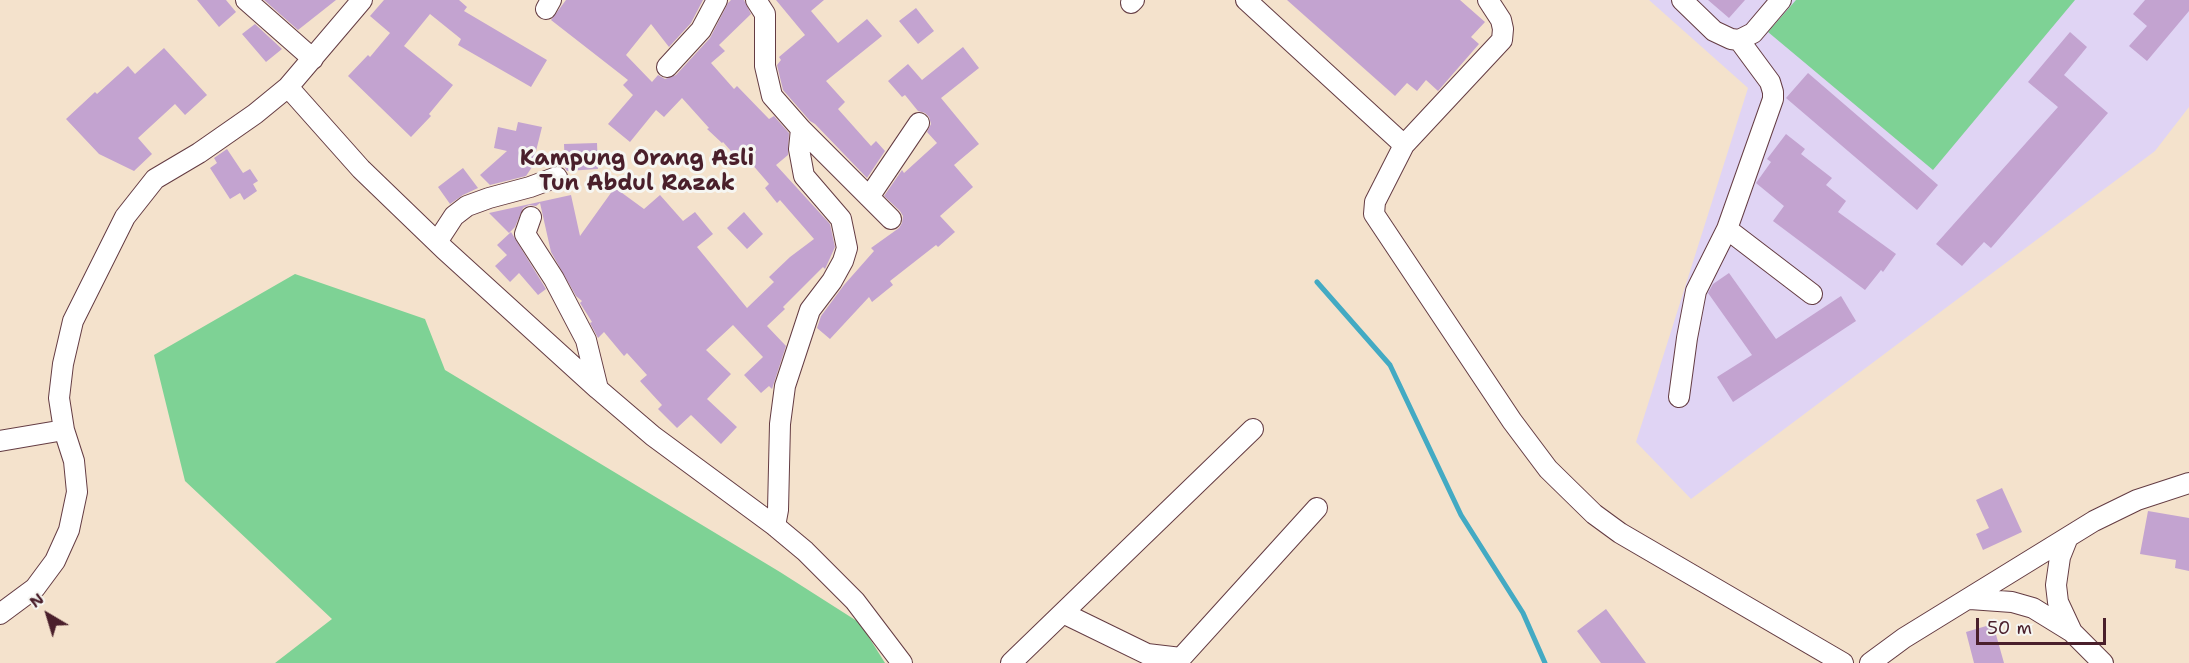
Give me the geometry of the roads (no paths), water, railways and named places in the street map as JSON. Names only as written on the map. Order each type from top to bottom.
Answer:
[{"type":"street","points":[[246,0],[313,59]]},
{"type":"street","points":[[0,614],[35,588],[54,561],[69,530],[77,492],[74,461],[64,430],[59,398],[63,364],[73,321],[125,217],[155,179],[200,153],[246,121],[288,87],[362,0]]},
{"type":"street","points":[[667,67],[701,30],[717,0]]},
{"type":"street","points":[[756,0],[765,15],[765,66],[772,96],[801,129],[891,219]]},
{"type":"street","points":[[1246,0],[1404,145]]},
{"type":"street","points":[[1488,0],[1501,20],[1502,40],[1404,145],[1374,202],[1374,214],[1512,420],[1548,469],[1594,514],[1620,533],[1843,663]]},
{"type":"street","points":[[1682,0],[1714,31],[1739,40],[1753,33],[1781,0]]},
{"type":"street","points":[[1679,397],[1696,291],[1727,229],[1773,99],[1770,82],[1739,40]]},
{"type":"street","points":[[288,87],[361,169],[598,389],[701,473],[775,526],[805,551],[855,601],[902,663]]},
{"type":"street","points":[[869,197],[920,123]]},
{"type":"street","points":[[775,526],[778,510],[780,424],[785,386],[810,310],[843,261],[847,248],[841,219],[804,176],[799,149],[801,129]]},
{"type":"street","points":[[437,242],[454,216],[467,207],[489,198],[530,188],[557,177]]},
{"type":"street","points":[[531,217],[525,234],[554,279],[586,340],[598,389]]},
{"type":"street","points":[[1727,229],[1812,294]]},
{"type":"street","points":[[1011,663],[1253,429]]},
{"type":"street","points":[[0,441],[64,430]]},
{"type":"street","points":[[1878,660],[1904,638],[2068,537],[2137,500],[2189,483]]},
{"type":"street","points":[[1063,613],[1147,654],[1181,658],[1317,508]]},
{"type":"street","points":[[2068,537],[2060,557],[2056,585],[2058,602],[2072,632]]},
{"type":"street","points":[[1970,599],[2012,602],[2033,608],[2072,632],[2103,663]]},
{"type":"waterway","points":[[1317,282],[1390,365],[1461,515],[1523,613],[1545,663]]},
{"type":"district","name":"Kampung Orang Asli Tun Abdul Razak","points":[[637,172]]}]
